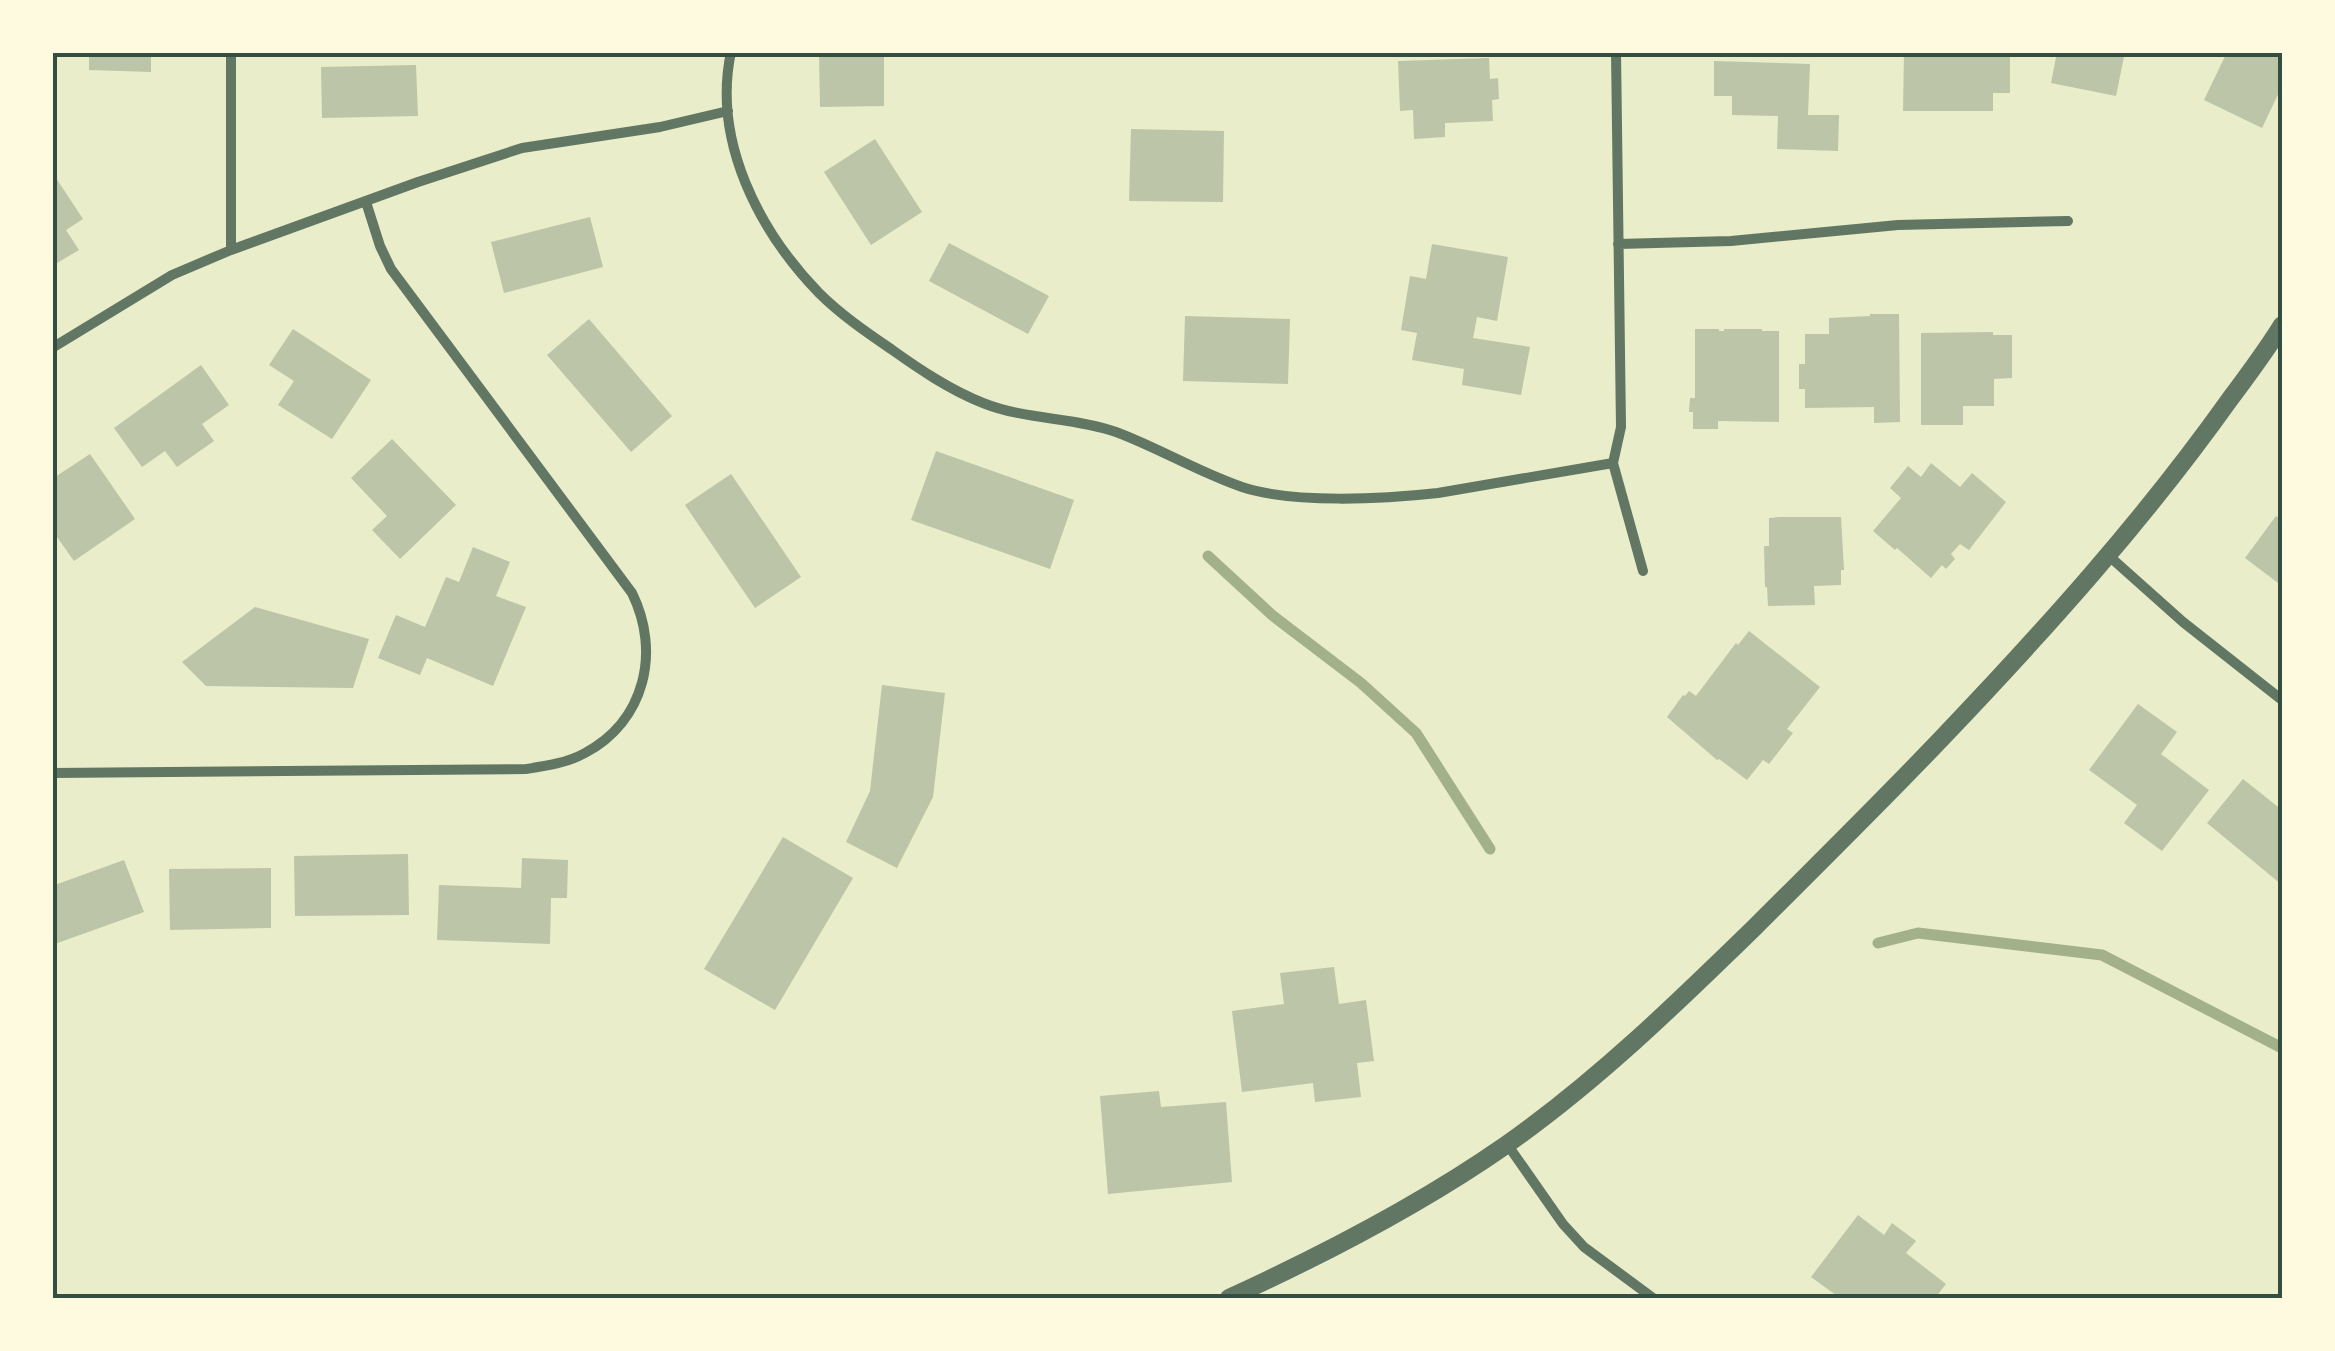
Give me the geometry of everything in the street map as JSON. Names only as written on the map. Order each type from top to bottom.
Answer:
[{"type":"street","points":[[230,52],[231,250]]},
{"type":"street","points":[[731,52],[728,111],[734,149],[764,219],[794,266],[852,322],[909,362],[984,404],[1114,432],[1246,488],[1297,496],[1427,494],[1614,462]]},
{"type":"street","points":[[1616,52],[1621,427],[1614,462],[1643,571]]},
{"type":"street","points":[[52,348],[172,275],[418,182],[522,148],[660,127],[728,111]]},
{"type":"street","points":[[52,773],[526,769],[549,766],[586,753],[630,714],[646,660],[644,625],[632,593],[390,269],[366,202]]},
{"type":"street","points":[[1618,244],[1731,241],[1878,226],[2068,221]]},
{"type":"street","points":[[1229,1298],[1372,1226],[1506,1144],[1626,1050],[1690,991],[1878,805],[2032,643],[2195,449],[2282,325]]},
{"type":"street","points":[[2109,556],[2183,622],[2282,700]]},
{"type":"street","points":[[1506,1144],[1584,1247],[1653,1298]]},
{"type":"building","points":[[89,52],[151,52],[151,72],[89,70]]},
{"type":"building","points":[[819,52],[884,52],[884,106],[820,107]]},
{"type":"building","points":[[1904,52],[2010,52],[2010,93],[1993,93],[1993,111],[1903,111]]},
{"type":"building","points":[[2057,52],[2125,52],[2116,96],[2051,83]]},
{"type":"building","points":[[2227,52],[2282,52],[2282,86],[2262,128],[2204,100]]},
{"type":"building","points":[[1489,58],[1490,79],[1498,78],[1499,99],[1492,100],[1493,121],[1445,123],[1445,137],[1414,139],[1413,110],[1400,111],[1398,61]]},
{"type":"building","points":[[1714,61],[1810,64],[1808,115],[1839,115],[1838,151],[1777,149],[1778,116],[1732,115],[1732,96],[1714,96]]},
{"type":"building","points":[[416,65],[418,116],[322,118],[321,67]]},
{"type":"building","points":[[1131,129],[1224,131],[1223,202],[1129,201]]},
{"type":"building","points":[[875,139],[922,212],[871,245],[824,172]]},
{"type":"building","points":[[52,172],[83,219],[66,230],[79,250],[52,266]]},
{"type":"building","points":[[590,217],[603,267],[504,293],[491,242]]},
{"type":"building","points":[[949,243],[1049,296],[1028,334],[929,281]]},
{"type":"building","points":[[1432,244],[1508,257],[1497,321],[1477,317],[1473,338],[1530,347],[1521,395],[1462,385],[1464,369],[1412,360],[1417,333],[1401,330],[1410,276],[1426,279]]},
{"type":"building","points":[[1899,314],[1900,422],[1874,423],[1874,407],[1805,408],[1805,389],[1799,389],[1799,364],[1805,364],[1805,334],[1829,334],[1829,318]]},
{"type":"building","points":[[1185,316],[1290,319],[1288,384],[1183,381]]},
{"type":"building","points":[[589,319],[672,416],[631,452],[547,355]]},
{"type":"building","points":[[293,329],[371,380],[332,439],[278,405],[294,381],[269,365]]},
{"type":"building","points":[[1695,329],[1779,331],[1779,422],[1718,421],[1718,429],[1693,429],[1693,412],[1689,412],[1690,398],[1695,398]]},
{"type":"building","points":[[1921,333],[2012,335],[2012,378],[1994,379],[1994,406],[1963,406],[1963,425],[1921,425]]},
{"type":"building","points":[[201,365],[229,405],[202,424],[214,441],[177,467],[165,451],[142,467],[114,428]]},
{"type":"building","points":[[392,439],[456,505],[400,559],[372,530],[387,516],[351,478]]},
{"type":"building","points":[[936,451],[1074,500],[1050,569],[911,520]]},
{"type":"building","points":[[90,454],[135,519],[74,561],[52,530],[52,479]]},
{"type":"building","points":[[1931,463],[1960,487],[1972,473],[2006,502],[1969,550],[1960,544],[1951,554],[1955,559],[1946,569],[1942,565],[1931,578],[1873,531],[1901,498],[1890,488],[1908,466],[1921,477]]},
{"type":"building","points":[[731,474],[801,577],[755,608],[685,505]]},
{"type":"building","points":[[2276,516],[2282,520],[2282,586],[2245,558]]},
{"type":"building","points":[[1841,517],[1841,585],[1814,586],[1815,605],[1768,606],[1764,546],[1769,546],[1769,518]]},
{"type":"building","points":[[473,547],[510,562],[496,596],[526,607],[493,686],[427,658],[420,675],[378,658],[396,615],[425,627],[446,577],[459,582]]},
{"type":"building","points":[[255,607],[369,639],[353,688],[206,686],[182,662]]},
{"type":"building","points":[[1749,631],[1820,687],[1787,729],[1793,733],[1769,764],[1763,760],[1747,780],[1667,717],[1683,695],[1689,691],[1696,696]]},
{"type":"building","points":[[882,685],[945,693],[933,797],[897,868],[846,842],[870,791]]},
{"type":"building","points":[[2138,704],[2177,732],[2161,754],[2209,790],[2162,851],[2124,823],[2137,805],[2089,770]]},
{"type":"building","points":[[2243,779],[2282,810],[2282,885],[2207,823]]},
{"type":"building","points":[[783,837],[853,878],[775,1010],[704,969]]},
{"type":"building","points":[[408,854],[409,915],[295,916],[294,856]]},
{"type":"building","points":[[522,858],[568,860],[567,898],[551,898],[550,944],[437,940],[439,885],[521,888]]},
{"type":"building","points":[[124,860],[144,912],[52,945],[52,886]]},
{"type":"building","points":[[271,868],[271,928],[170,930],[169,869]]},
{"type":"building","points":[[1334,967],[1339,1004],[1366,1000],[1374,1061],[1357,1063],[1361,1097],[1315,1102],[1313,1083],[1242,1092],[1232,1011],[1284,1004],[1280,973]]},
{"type":"building","points":[[1159,1091],[1161,1107],[1226,1102],[1232,1182],[1108,1194],[1100,1096]]},
{"type":"building","points":[[1858,1215],[1884,1235],[1892,1223],[1916,1241],[1906,1253],[1946,1284],[1935,1298],[1840,1298],[1811,1277]]},
{"type":"waterway","points":[[1208,556],[1272,615],[1361,683],[1416,733],[1490,849]]},
{"type":"waterway","points":[[1878,943],[1918,933],[2102,955],[2282,1048]]}]
